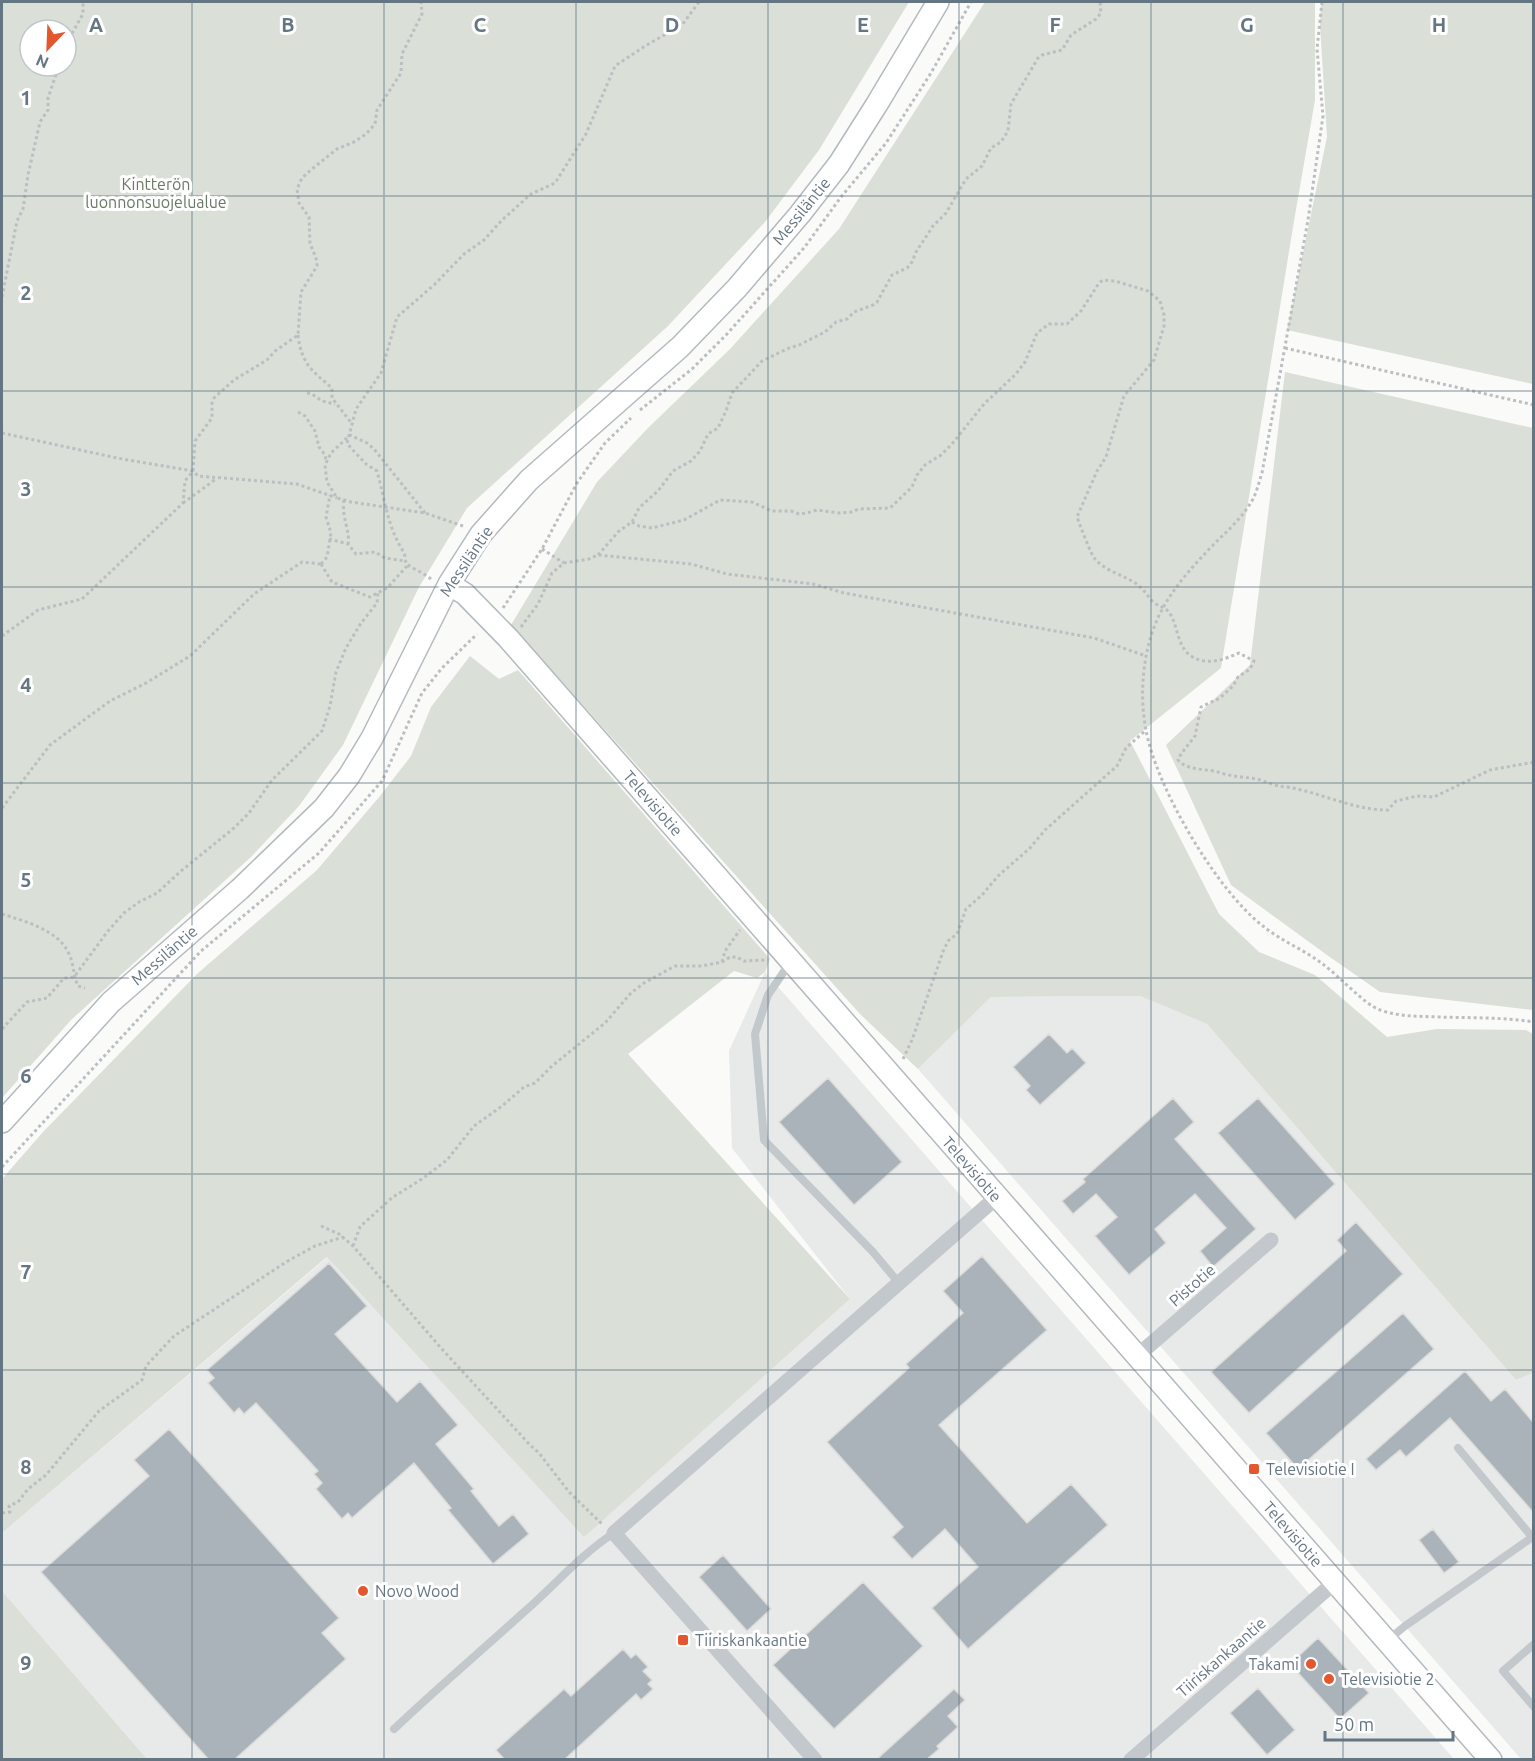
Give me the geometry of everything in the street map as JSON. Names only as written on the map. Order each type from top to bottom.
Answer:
[{"type":"street","name":"Messiläntie","points":[[2,1122],[111,1002],[240,889],[324,808],[349,776],[372,738],[447,586],[481,534],[529,480],[680,347],[738,288],[800,214],[838,164],[938,2]]},
{"type":"street","name":"Televisiotie","points":[[447,586],[465,594],[508,638],[1491,1760]]},
{"type":"street","points":[[815,1760],[614,1533],[996,1197]]},
{"type":"street","name":"Pistotie","points":[[1137,1356],[1270,1240]]},
{"type":"street","name":"Tiiriskankaantie","points":[[1131,1760],[1335,1582]]},
{"type":"lane","points":[[789,957],[785,970],[768,995],[755,1034],[764,1140],[873,1252],[898,1282]]},
{"type":"lane","points":[[1387,1641],[1533,1536],[1458,1448]]},
{"type":"lane","points":[[394,1729],[439,1686],[525,1612],[594,1546],[614,1533]]},
{"type":"lane","points":[[1533,1644],[1503,1671],[1533,1707]]},
{"type":"path","points":[[78,23],[83,14],[83,2]]},
{"type":"path","points":[[353,424],[332,398],[332,388],[309,368],[300,349],[298,335],[301,292],[317,266],[308,232],[309,217],[299,203],[297,189],[302,178],[312,169],[337,150],[366,134],[375,124],[377,110],[401,73],[402,54],[422,14],[421,2]]},
{"type":"path","points":[[447,586],[435,583],[405,561],[405,553],[386,515],[377,471],[365,464],[359,454],[347,443],[356,409],[381,373],[397,317],[434,285],[464,254],[484,240],[531,194],[555,183],[586,134],[615,66],[682,25],[699,2]]},
{"type":"path","points":[[2,1167],[201,951],[319,853],[382,781],[422,693],[442,668],[505,607],[542,549],[577,483],[605,443],[634,414],[692,369],[727,334],[804,248],[886,143],[931,74],[971,2]]},
{"type":"path","points":[[598,555],[619,531],[632,522],[639,508],[658,491],[674,471],[691,461],[700,451],[708,434],[717,428],[732,393],[762,361],[825,332],[836,322],[847,319],[854,312],[877,302],[892,275],[911,264],[916,252],[933,226],[946,213],[966,179],[982,166],[991,148],[1001,142],[1008,131],[1011,104],[1038,58],[1041,55],[1062,50],[1071,35],[1096,19],[1101,13],[1101,2]]},
{"type":"path","points":[[1322,2],[1317,49],[1323,116],[1308,220],[1262,474],[1254,498],[1241,517],[1179,582],[1163,606],[1151,634],[1146,656],[1143,683],[1146,731],[1174,805],[1207,861],[1239,904],[1263,926],[1323,964],[1377,1009],[1401,1016],[1533,1022]]},
{"type":"path","points":[[2,297],[17,221],[23,209],[40,122],[48,110],[48,98],[55,78]]},
{"type":"path","points":[[632,522],[651,528],[684,520],[720,500],[752,502],[772,511],[791,511],[799,514],[817,510],[839,513],[859,509],[890,508],[912,487],[917,475],[925,465],[941,455],[984,404],[1016,374],[1025,362],[1037,333],[1048,324],[1067,324],[1081,311],[1099,283],[1103,280],[1115,281],[1148,291],[1160,301],[1164,315],[1163,331],[1154,360],[1124,396],[1106,457],[1097,471],[1077,517],[1095,560],[1131,580],[1144,590],[1155,604],[1163,606],[1172,616],[1179,639],[1189,655],[1205,662],[1213,662],[1239,653],[1254,661],[1250,669],[1238,677],[1233,686],[1220,698],[1201,707],[1196,736],[1180,754],[1178,760],[1182,765],[1211,772],[1218,771],[1247,780],[1255,779],[1327,797],[1347,805],[1388,810],[1396,801],[1418,796],[1434,797],[1490,770],[1533,762]]},
{"type":"path","points":[[183,503],[185,481],[193,471],[195,441],[212,418],[214,398],[234,380],[267,360],[275,351],[298,335]]},
{"type":"path","points":[[1285,348],[1533,405]]},
{"type":"path","points":[[307,393],[322,401],[337,405]]},
{"type":"path","points":[[298,412],[305,416],[315,431],[319,447],[327,462]]},
{"type":"path","points":[[2,433],[117,458],[193,471],[198,476],[297,484],[344,500],[425,513],[481,534]]},
{"type":"path","points":[[337,498],[327,482],[325,471],[331,453],[350,435]]},
{"type":"path","points":[[350,435],[374,449],[425,513]]},
{"type":"path","points":[[2,636],[38,610],[82,599],[183,503],[216,478]]},
{"type":"path","points":[[321,564],[327,556],[331,533],[326,517],[330,495]]},
{"type":"path","points":[[344,500],[342,510],[349,539],[348,544]]},
{"type":"path","points":[[329,539],[348,544],[357,554],[375,552],[385,558],[405,561]]},
{"type":"path","points":[[542,549],[564,563]]},
{"type":"path","points":[[508,638],[521,628],[538,604],[550,575],[564,563],[598,555],[691,564],[727,574],[813,584],[844,593],[1095,638],[1146,656]]},
{"type":"path","points":[[2,808],[50,745],[110,701],[146,683],[190,656],[254,594],[302,562],[321,564]]},
{"type":"path","points":[[321,564],[332,582],[370,597],[387,588],[408,565]]},
{"type":"path","points":[[2,1029],[27,1002],[47,998],[64,978],[74,977],[124,913],[157,893],[234,828],[249,813],[272,780],[322,731],[330,706],[336,672],[346,648],[361,623],[377,603],[378,593]]},
{"type":"path","points":[[890,1074],[900,1066],[912,1040],[944,949],[949,940],[957,934],[966,909],[998,876],[1030,848],[1045,830],[1117,766],[1126,748],[1146,731]]},
{"type":"path","points":[[722,962],[725,951],[749,912]]},
{"type":"path","points":[[2,914],[26,922],[62,940],[70,955],[78,986],[85,987]]},
{"type":"path","points":[[353,1246],[360,1227],[364,1223],[393,1197],[447,1160],[474,1126],[524,1087],[535,1083],[552,1066],[605,1023],[631,993],[644,983],[675,966],[702,966],[722,962],[730,957],[737,957],[744,961],[760,961],[776,956],[789,957]]},
{"type":"path","points":[[321,1226],[344,1237],[353,1246],[440,1347],[539,1453],[569,1492],[592,1516],[614,1533]]},
{"type":"path","points":[[2,1514],[10,1512],[9,1506],[18,1502],[28,1489],[45,1475],[99,1411],[142,1380],[146,1366],[160,1348],[174,1336],[286,1262],[315,1246],[344,1237]]},
{"type":"shaded area","points":[[765,972],[1454,1759],[147,1759],[2,1591],[2,1533],[328,1257],[584,1536],[850,1299],[732,1148],[729,1051]]},
{"type":"shaded area","points":[[1140,996],[1207,1024],[1516,1380],[1533,1372],[1533,1759],[1521,1759],[918,1069],[991,997]]},
{"type":"green space","name":"Kintterön luonnonsuojelualue","points":[[2,2],[909,2],[819,150],[765,222],[668,326],[467,508],[419,587],[343,745],[299,806],[251,857],[71,1020],[2,1098]]},
{"type":"green space","points":[[985,2],[1315,2],[1315,100],[1221,668],[1130,741],[1219,914],[1259,952],[1315,975],[1387,1037],[1437,1029],[1526,1030],[1533,1034],[1534,1372],[1516,1380],[1207,1024],[1140,996],[991,997],[918,1069],[860,1014],[511,625],[597,482],[648,428],[730,349],[839,229]]},
{"type":"green space","points":[[1321,2],[1533,2],[1533,384],[1287,330],[1327,137],[1320,25]]},
{"type":"green space","points":[[1285,372],[1533,428],[1533,1010],[1380,992],[1327,955],[1231,885],[1166,745],[1250,665]]},
{"type":"green space","points":[[470,656],[499,679],[518,670],[770,959],[765,972],[757,978],[734,971],[628,1054],[850,1299],[584,1537],[327,1257],[2,1533],[2,1179],[43,1132],[197,974],[317,870],[411,756],[431,707]]},
{"type":"green space","points":[[2,1591],[147,1759],[2,1759]]},
{"type":"building","points":[[1049,1034],[1067,1053],[1072,1048],[1086,1063],[1040,1105],[1026,1090],[1030,1086],[1013,1067]]},
{"type":"building","points":[[828,1078],[902,1162],[854,1205],[779,1122]]},
{"type":"building","points":[[1173,1098],[1194,1122],[1175,1139],[1256,1229],[1213,1267],[1200,1251],[1226,1228],[1195,1194],[1155,1229],[1166,1243],[1129,1275],[1095,1236],[1117,1217],[1096,1194],[1073,1214],[1062,1201],[1085,1182],[1083,1179]]},
{"type":"building","points":[[1258,1098],[1335,1184],[1295,1220],[1218,1133]]},
{"type":"building","points":[[1356,1222],[1403,1274],[1249,1413],[1211,1372],[1346,1251],[1337,1240]]},
{"type":"building","points":[[982,1256],[1047,1330],[939,1425],[1027,1523],[1071,1484],[1108,1525],[968,1649],[932,1608],[978,1567],[945,1529],[912,1559],[892,1537],[903,1527],[827,1442],[909,1368],[906,1364],[963,1313],[943,1291]]},
{"type":"building","points":[[329,1263],[367,1306],[335,1334],[397,1402],[420,1381],[458,1425],[436,1444],[474,1489],[471,1491],[499,1526],[513,1514],[529,1534],[493,1564],[448,1510],[451,1508],[414,1463],[352,1518],[348,1513],[342,1519],[316,1489],[322,1483],[314,1474],[318,1471],[256,1403],[244,1414],[239,1408],[234,1413],[208,1383],[214,1378],[207,1370]]},
{"type":"building","points":[[1403,1313],[1434,1349],[1298,1469],[1266,1433]]},
{"type":"building","points":[[1465,1371],[1491,1401],[1505,1389],[1533,1422],[1533,1512],[1450,1418],[1406,1457],[1400,1450],[1376,1470],[1366,1459]]},
{"type":"building","points":[[169,1429],[339,1618],[322,1633],[346,1659],[234,1760],[209,1760],[41,1572],[149,1476],[134,1460]]},
{"type":"building","points":[[1433,1529],[1459,1562],[1444,1573],[1419,1540]]},
{"type":"building","points":[[723,1555],[771,1609],[747,1631],[699,1577]]},
{"type":"building","points":[[863,1582],[923,1646],[834,1729],[773,1665]]},
{"type":"building","name":"Televisiotie 2","points":[[1318,1638],[1369,1693],[1340,1719],[1290,1664]]},
{"type":"building","points":[[623,1649],[631,1658],[636,1654],[648,1667],[643,1671],[652,1680],[648,1684],[653,1689],[641,1700],[636,1694],[564,1760],[505,1760],[496,1750],[564,1689],[571,1696]]},
{"type":"building","points":[[1258,1688],[1295,1730],[1267,1755],[1230,1713]]},
{"type":"building","points":[[954,1689],[965,1700],[948,1716],[958,1727],[937,1746],[939,1749],[926,1760],[876,1760]]},
{"type":"place","name":"Televisiotie I","points":[[1254,1469]]},
{"type":"place","name":"Novo Wood","points":[[363,1591]]},
{"type":"place","name":"Tiiriskankaantie","points":[[683,1640]]},
{"type":"place","name":"Takami","points":[[1311,1664]]},
{"type":"place","name":"Televisiotie 2","points":[[1329,1679]]}]
